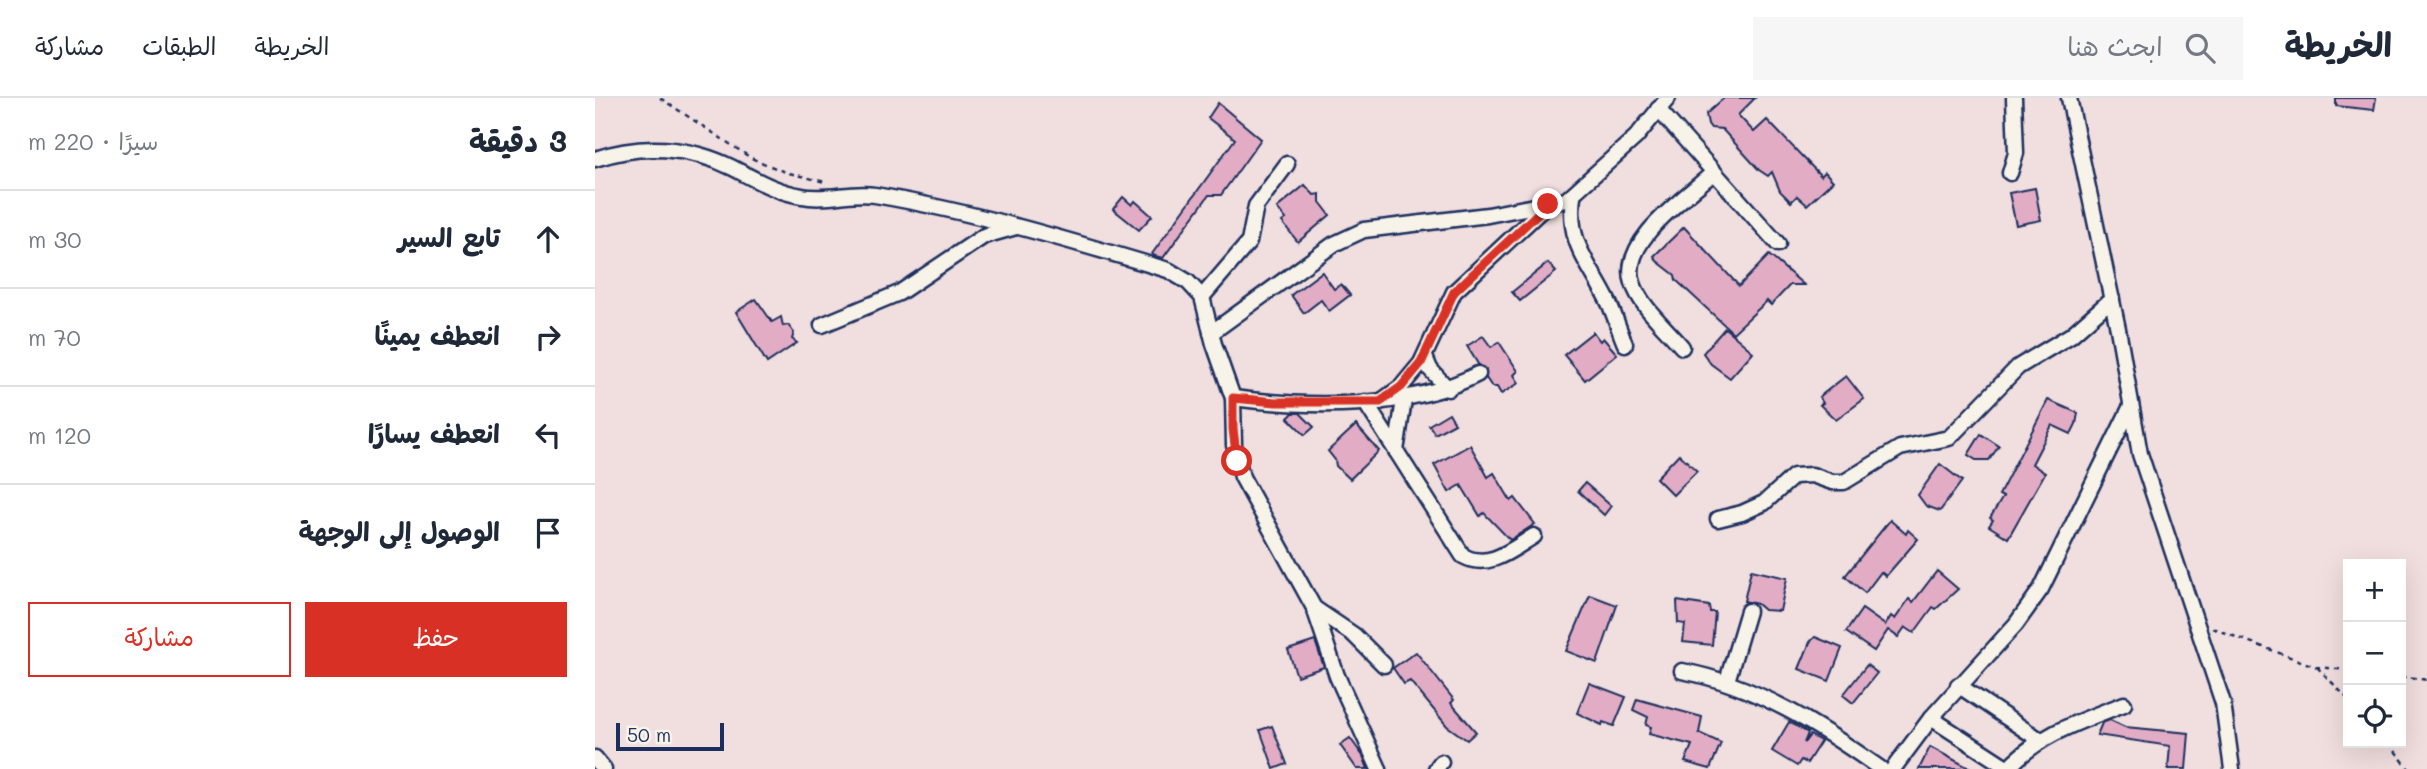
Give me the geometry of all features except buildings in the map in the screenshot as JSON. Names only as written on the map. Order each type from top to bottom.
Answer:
[{"type":"street","points":[[2010,173],[2016,153],[2014,98]]},
{"type":"street","points":[[2069,98],[2112,299],[2130,408],[2151,494],[2224,704],[2232,769]]},
{"type":"street","points":[[1211,333],[1334,244],[1364,229],[1488,215],[1548,204],[1573,196],[1636,137],[1663,104],[1714,172],[1777,244]]},
{"type":"street","points":[[595,159],[636,148],[687,153],[719,162],[790,194],[826,198],[872,195],[1021,226],[1168,270],[1188,282],[1202,297],[1233,398],[1234,446],[1242,477],[1314,608],[1337,676],[1378,769]]},
{"type":"street","points":[[1202,297],[1249,242],[1256,206],[1287,164]]},
{"type":"street","points":[[1682,347],[1642,299],[1633,283],[1630,266],[1635,249],[1645,234],[1714,172]]},
{"type":"street","points":[[1573,196],[1571,220],[1577,247],[1608,302],[1625,344]]},
{"type":"street","points":[[1380,402],[1401,387],[1425,357],[1454,292],[1548,204]]},
{"type":"street","points":[[822,325],[899,293],[984,236],[1021,226]]},
{"type":"street","points":[[1718,519],[1753,509],[1794,476],[1806,474],[1832,482],[1844,482],[1900,448],[1949,438],[2018,367],[2071,335],[2112,299]]},
{"type":"street","points":[[1425,357],[1430,369],[1448,389]]},
{"type":"street","points":[[1233,398],[1276,402],[1404,400],[1448,389],[1478,374]]},
{"type":"street","points":[[1396,451],[1404,400]]},
{"type":"street","points":[[1365,402],[1463,556],[1481,563],[1490,561],[1534,536]]},
{"type":"street","points":[[1893,769],[1958,685],[2016,624],[2041,589],[2130,408]]},
{"type":"street","points":[[1314,608],[1354,635],[1384,665]]},
{"type":"street","points":[[1727,681],[1748,611]]},
{"type":"street","points":[[1682,671],[1727,681],[1784,708],[1881,769]]},
{"type":"street","points":[[1958,685],[2040,740]]},
{"type":"street","points":[[1931,718],[2007,768],[2040,740],[2124,704]]},
{"type":"street","points":[[595,758],[604,769]]},
{"type":"path","points":[[660,98],[751,158],[785,172],[835,185]]},
{"type":"path","points":[[2190,607],[2203,624],[2317,667],[2343,670]]},
{"type":"path","points":[[2317,667],[2343,694]]},
{"type":"path","points":[[2406,677],[2427,680]]},
{"type":"path","points":[[2393,748],[2409,769]]},
{"type":"route","points":[[1237,461],[1233,398],[1276,402],[1380,402],[1401,387],[1421,363],[1454,292],[1548,204]]}]
